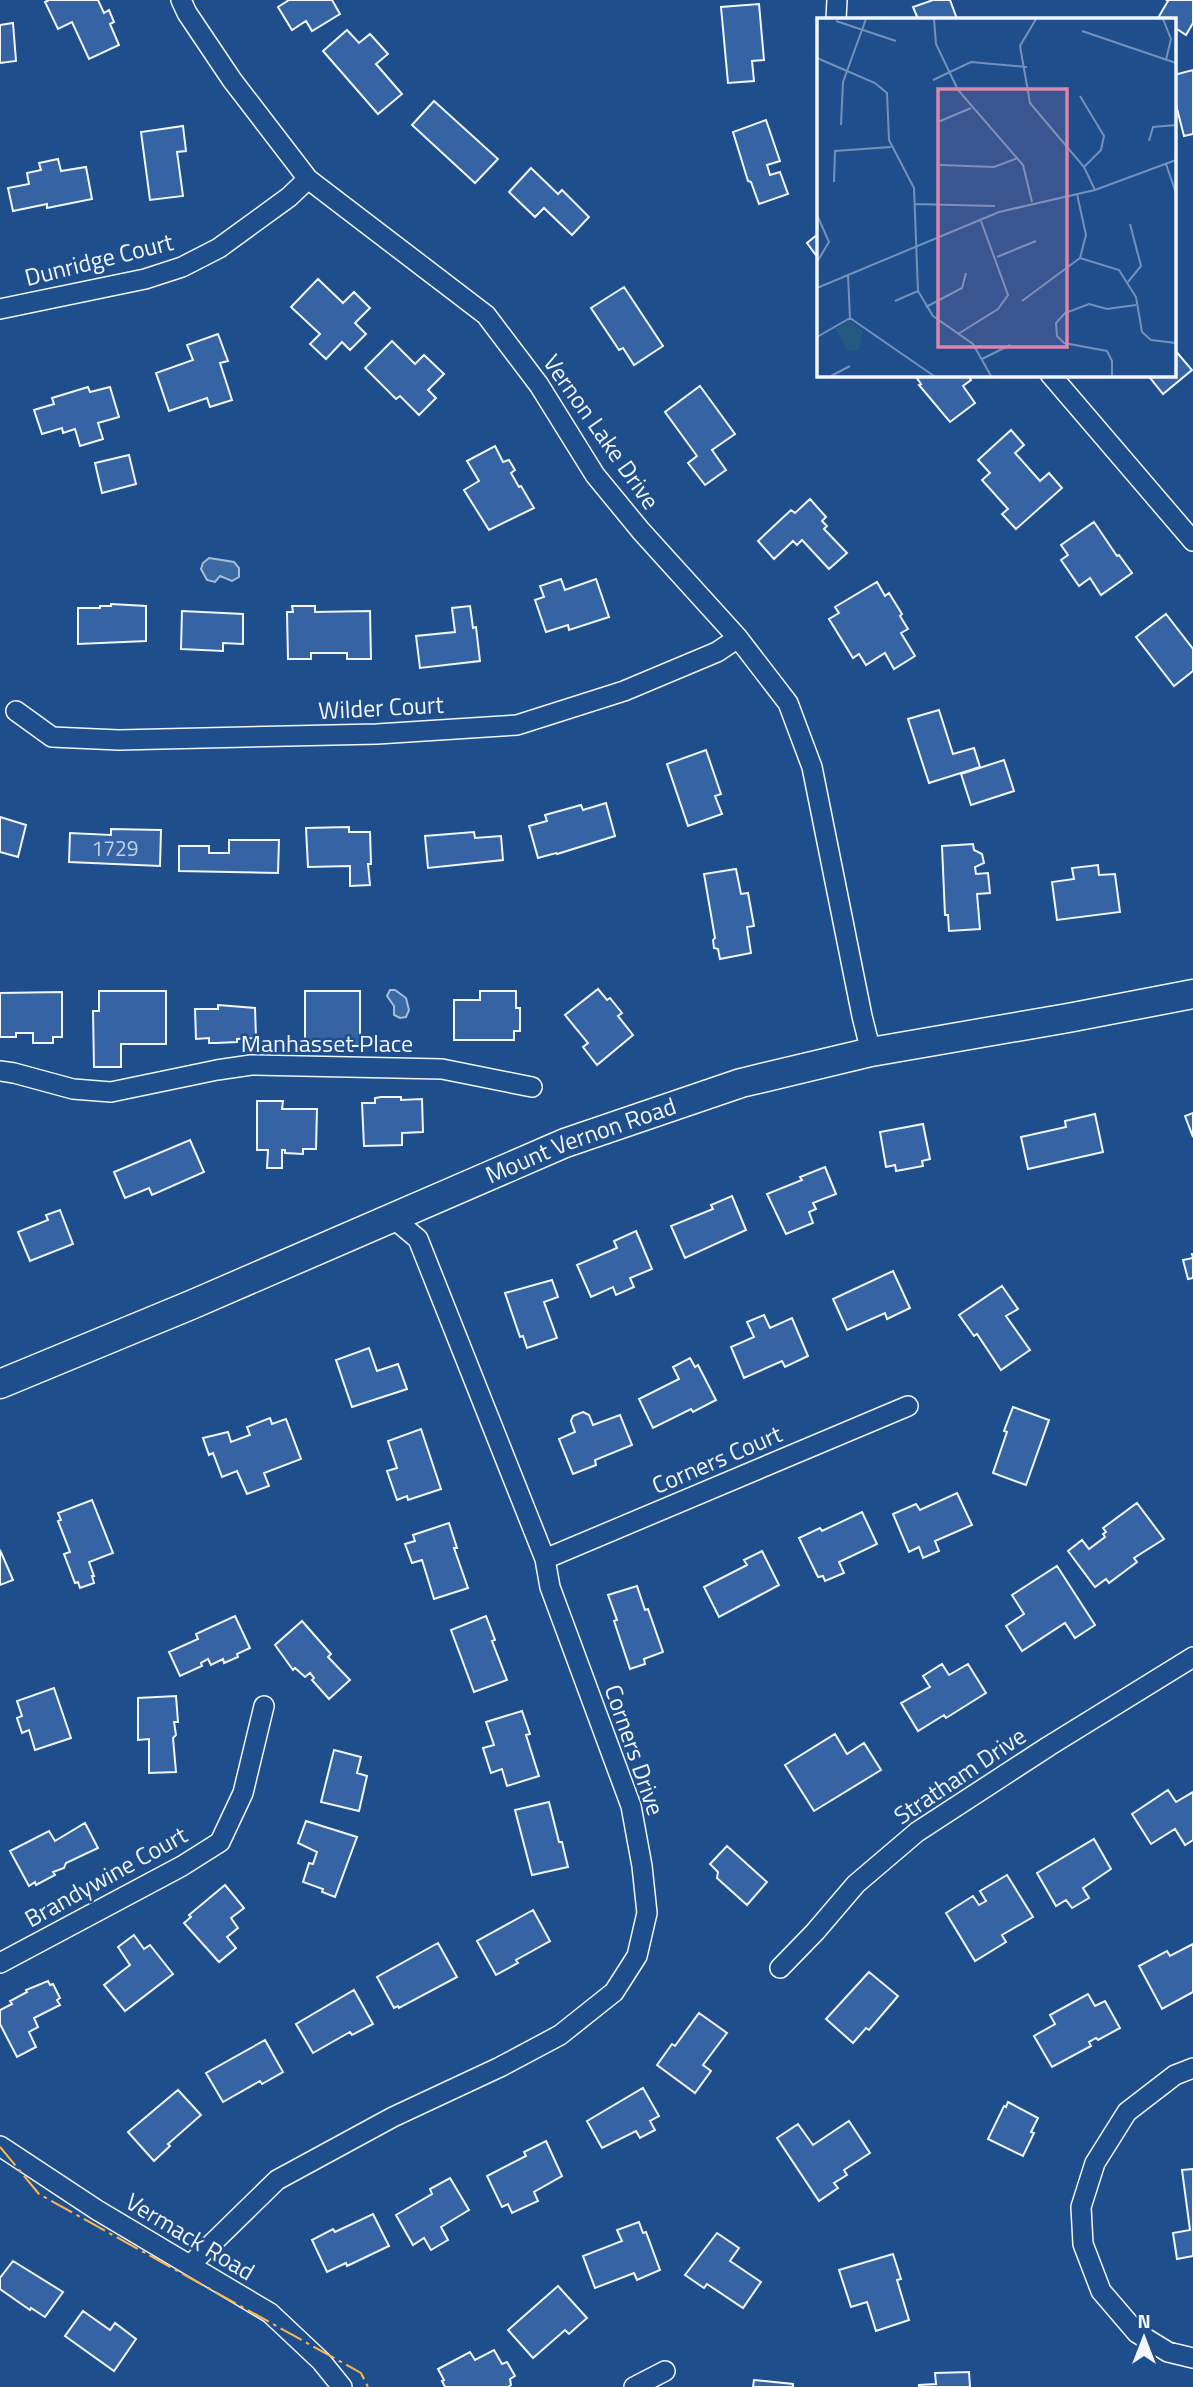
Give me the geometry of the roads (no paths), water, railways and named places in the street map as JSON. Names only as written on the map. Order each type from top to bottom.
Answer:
[{"type":"main road","name":"Mount Vernon Road","points":[[0,1384],[590,1135],[741,1083],[871,1052],[1193,994]]},
{"type":"street","name":"Vernon Lake Drive","points":[[181,0],[232,80],[308,179],[486,315],[539,385],[595,475],[640,531],[738,638],[788,703],[812,767],[871,1052]]},
{"type":"street","points":[[836,18],[837,0]]},
{"type":"street","name":"Dunridge Court","points":[[0,309],[145,279],[182,267],[219,248],[289,197],[308,179]]},
{"type":"street","points":[[1052,376],[1193,541]]},
{"type":"street","name":"Wilder Court","points":[[16,711],[52,737],[119,740],[377,734],[517,725],[624,691],[717,652],[738,638]]},
{"type":"street","name":"Manhasset Place","points":[[0,1072],[14,1073],[73,1089],[111,1092],[251,1065],[442,1069],[532,1087]]},
{"type":"street","name":"Corners Drive","points":[[190,2265],[277,2180],[393,2118],[560,2035],[614,1992],[637,1956],[647,1913],[631,1806],[550,1587],[545,1559],[418,1239],[393,1218]]},
{"type":"street","name":"Corners Court","points":[[545,1559],[908,1406]]},
{"type":"street","name":"Stratham Drive","points":[[780,1968],[856,1884],[917,1832],[1193,1657]]},
{"type":"street","name":"Brandywine Court","points":[[0,1963],[182,1866],[220,1842],[243,1793],[264,1706]]},
{"type":"street","points":[[1193,2068],[1175,2076],[1127,2112],[1095,2163],[1081,2207],[1083,2244],[1101,2291],[1137,2333],[1168,2352],[1193,2358]]},
{"type":"street","name":"Vermack Road","points":[[0,2146],[97,2210],[270,2313],[321,2361],[342,2387]]},
{"type":"street","points":[[634,2387],[665,2371]]},
{"type":"water","points":[[209,558],[234,562],[239,568],[239,577],[232,581],[220,576],[215,582],[207,580],[201,569]]},
{"type":"water","points":[[390,990],[395,990],[406,998],[409,1010],[406,1017],[394,1015],[394,1006],[387,996]]}]
